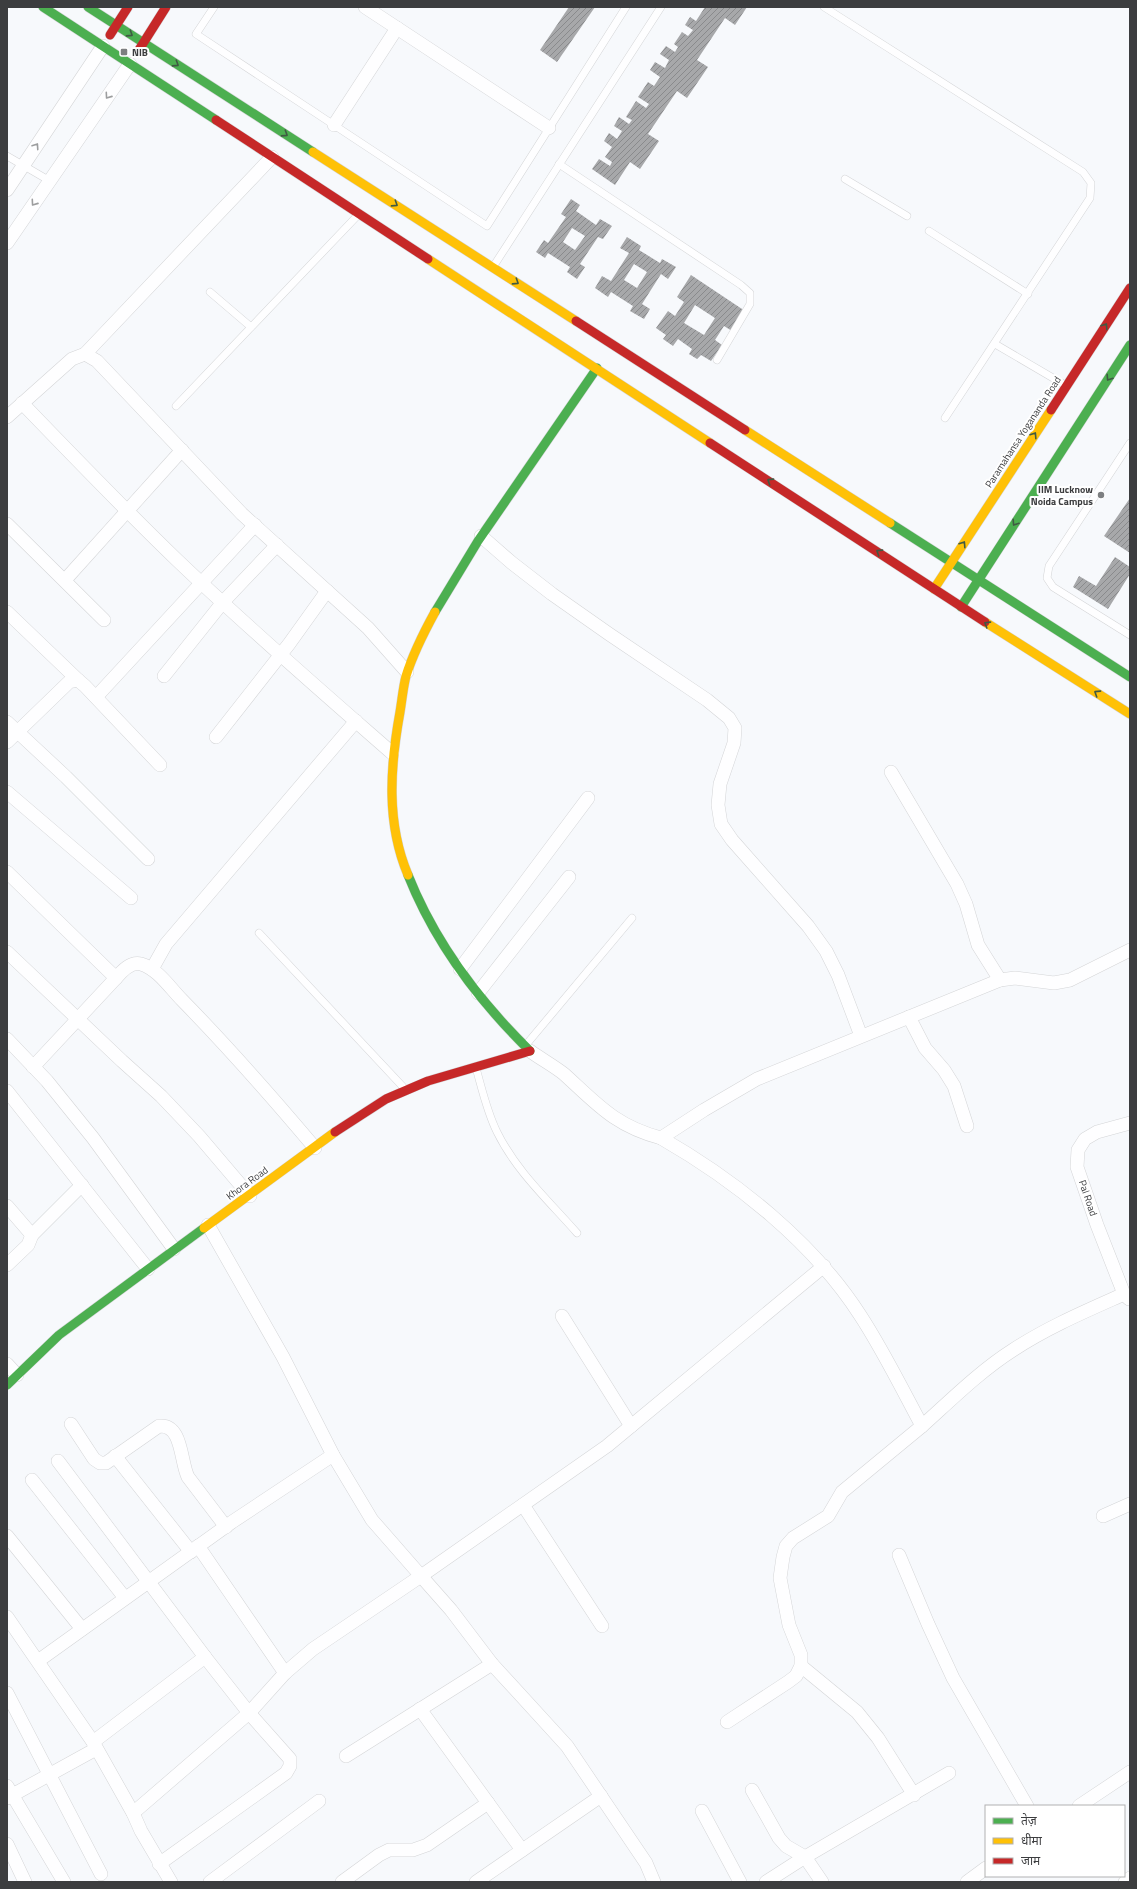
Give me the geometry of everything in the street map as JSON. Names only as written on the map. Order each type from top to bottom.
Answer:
[{"type":"street","points":[[43,7],[961,607],[1130,714]]},
{"type":"street","points":[[88,7],[1130,676]]},
{"type":"street","points":[[7,190],[128,7]]},
{"type":"street","points":[[7,242],[130,64],[166,7]]},
{"type":"street","points":[[365,7],[549,128]]},
{"type":"street","points":[[334,125],[397,28]]},
{"type":"street","points":[[7,417],[72,359],[85,354],[272,157]]},
{"type":"street","name":"Paramahansa Yogananda Road","points":[[934,589],[1130,288]]},
{"type":"street","points":[[961,607],[1130,345]]},
{"type":"street","points":[[85,354],[97,361],[255,525],[368,628],[407,672]]},
{"type":"street","points":[[596,368],[455,576],[426,628],[407,672],[392,753],[391,788],[396,838],[410,883],[433,931],[508,1031],[528,1049],[562,1073],[617,1121],[643,1133],[661,1138],[689,1154],[734,1186],[779,1223],[824,1266],[860,1315],[922,1426]]},
{"type":"street","points":[[22,403],[128,511],[201,582],[392,753]]},
{"type":"street","points":[[64,580],[182,450]]},
{"type":"street","points":[[7,524],[104,620]]},
{"type":"street","points":[[96,696],[255,525]]},
{"type":"street","points":[[482,536],[512,563],[552,594],[707,700],[729,718],[734,728],[734,743],[720,784],[718,805],[721,824],[732,840],[808,926],[826,951],[838,975],[861,1036]]},
{"type":"street","points":[[164,676],[223,602],[277,545]]},
{"type":"street","points":[[216,736],[281,655],[327,591]]},
{"type":"street","points":[[7,612],[96,696],[160,765]]},
{"type":"street","points":[[7,742],[69,682],[78,680]]},
{"type":"street","points":[[152,969],[166,944],[356,721]]},
{"type":"street","points":[[7,722],[18,731],[148,859]]},
{"type":"street","points":[[891,772],[957,884],[966,904],[978,945],[1000,980]]},
{"type":"street","points":[[7,792],[131,898]]},
{"type":"street","points":[[460,969],[588,798]]},
{"type":"street","points":[[7,872],[116,978]]},
{"type":"street","points":[[478,993],[569,877]]},
{"type":"street","points":[[661,1138],[704,1110],[757,1079],[1000,980],[1015,978],[1054,983],[1070,980],[1130,950]]},
{"type":"street","points":[[7,952],[161,1096],[199,1136],[250,1196]]},
{"type":"street","points":[[33,1067],[127,966],[140,964],[152,969],[257,1081],[315,1148]]},
{"type":"street","points":[[909,1017],[925,1048],[944,1070],[954,1086],[967,1126]]},
{"type":"street","points":[[7,1039],[33,1067],[93,1138],[174,1249]]},
{"type":"street","name":"Khora Road","points":[[7,1385],[59,1335],[174,1249],[250,1196],[351,1121],[386,1099],[428,1081],[476,1067],[528,1049]]},
{"type":"street","points":[[7,1091],[148,1269]]},
{"type":"street","name":"Pal Road","points":[[1127,1297],[1097,1225],[1077,1167],[1078,1150],[1085,1139],[1097,1132],[1130,1122]]},
{"type":"street","points":[[7,1265],[28,1244],[32,1235],[82,1185]]},
{"type":"street","points":[[7,1206],[32,1235]]},
{"type":"street","points":[[208,1225],[283,1357],[333,1455],[372,1520],[451,1610],[492,1664],[567,1746],[646,1863],[654,1882]]},
{"type":"street","points":[[133,1813],[249,1713],[285,1673],[313,1649],[421,1576],[607,1446],[824,1266]]},
{"type":"street","points":[[727,1722],[788,1682],[796,1676],[802,1666],[801,1655],[789,1625],[780,1578],[782,1557],[786,1546],[793,1538],[828,1516],[842,1492],[922,1426],[974,1380],[1012,1350],[1054,1325],[1127,1297]]},
{"type":"street","points":[[562,1316],[631,1426]]},
{"type":"street","points":[[7,1364],[18,1375]]},
{"type":"street","points":[[71,1424],[94,1459],[100,1463],[106,1463],[159,1426],[170,1428],[175,1434],[181,1447],[184,1469],[188,1477],[226,1526]]},
{"type":"street","points":[[38,1661],[226,1526],[333,1455]]},
{"type":"street","points":[[115,1456],[195,1549],[285,1673]]},
{"type":"street","points":[[58,1461],[205,1657],[249,1713],[290,1759],[290,1766],[286,1773],[159,1864]]},
{"type":"street","points":[[32,1480],[126,1598]]},
{"type":"street","points":[[1103,1516],[1130,1504]]},
{"type":"street","points":[[523,1505],[602,1626]]},
{"type":"street","points":[[7,1536],[82,1629]]},
{"type":"street","points":[[899,1555],[953,1678],[1026,1805]]},
{"type":"street","points":[[7,1617],[95,1746],[133,1813],[159,1864],[171,1882]]},
{"type":"street","points":[[64,1882],[9,1793],[49,1775],[95,1746],[205,1657]]},
{"type":"street","points":[[346,1756],[492,1664]]},
{"type":"street","points":[[802,1666],[857,1712],[878,1738],[914,1795]]},
{"type":"street","points":[[7,1692],[101,1874]]},
{"type":"street","points":[[420,1709],[522,1850]]},
{"type":"street","points":[[1080,1805],[1130,1772]]},
{"type":"street","points":[[766,1882],[805,1857],[914,1795],[949,1773]]},
{"type":"street","points":[[752,1790],[779,1838],[786,1846],[805,1857],[822,1882]]},
{"type":"street","points":[[476,1882],[602,1796]]},
{"type":"street","points":[[210,1882],[319,1801]]},
{"type":"street","points":[[342,1882],[379,1855],[389,1850],[413,1850],[427,1845],[488,1803]]},
{"type":"street","points":[[702,1812],[740,1882]]},
{"type":"street","points":[[7,1844],[25,1882]]},
{"type":"street","points":[[967,1882],[985,1869]]},
{"type":"street","points":[[1125,1882],[1130,1878]]},
{"type":"lane","points":[[214,7],[196,34],[487,226],[626,7]]},
{"type":"lane","points":[[493,267],[661,7]]},
{"type":"lane","points":[[824,7],[1083,172],[1091,183],[1090,198],[945,418]]},
{"type":"lane","points":[[7,156],[50,181]]},
{"type":"lane","points":[[559,164],[741,285],[750,293],[750,304],[718,360]]},
{"type":"lane","points":[[845,179],[907,216]]},
{"type":"lane","points":[[176,406],[359,214]]},
{"type":"lane","points":[[929,231],[1028,294]]},
{"type":"lane","points":[[210,292],[251,327]]},
{"type":"lane","points":[[995,344],[1067,386]]},
{"type":"lane","points":[[1130,443],[1049,566],[1047,578],[1053,587],[1130,635]]},
{"type":"lane","points":[[528,1049],[632,918]]},
{"type":"lane","points":[[259,933],[407,1090]]},
{"type":"lane","points":[[476,1067],[486,1103],[497,1132],[512,1157],[530,1181],[577,1233]]},
{"type":"building","points":[[569,7],[595,7],[557,62],[540,50]]},
{"type":"building","points":[[705,7],[747,7],[735,25],[725,18],[697,60],[708,67],[687,98],[677,91],[648,134],[659,141],[640,169],[630,162],[615,185],[592,169],[599,159],[610,166],[612,162],[605,157],[612,147],[604,141],[609,133],[617,139],[622,131],[614,126],[619,117],[629,124],[632,120],[626,117],[636,101],[646,108],[649,104],[638,97],[648,82],[654,86],[660,77],[650,70],[655,62],[665,68],[669,60],[660,54],[666,46],[675,52],[678,47],[674,44],[682,32],[688,36],[693,30],[685,25],[690,17],[696,21]]},
{"type":"building","points":[[571,199],[580,205],[576,211],[596,225],[600,219],[612,226],[603,239],[598,237],[580,264],[585,267],[577,279],[567,272],[570,267],[548,253],[545,258],[536,252],[544,240],[548,243],[566,217],[561,214]],"holes":[[[572,228],[585,236],[575,250],[563,242]]]},
{"type":"building","points":[[627,237],[641,246],[639,250],[660,263],[662,259],[676,267],[668,279],[661,274],[642,304],[650,309],[644,319],[630,311],[633,306],[611,292],[608,297],[595,288],[602,276],[611,281],[629,253],[620,248]],"holes":[[[634,264],[647,272],[637,288],[624,280]]]},
{"type":"building","points":[[691,275],[745,311],[732,331],[724,326],[715,340],[722,345],[711,361],[701,355],[697,359],[689,354],[692,349],[678,339],[673,346],[663,339],[666,335],[656,328],[668,311],[675,316],[684,302],[677,297]],"holes":[[[695,305],[715,318],[704,335],[684,323]]]},
{"type":"building","points":[[1130,498],[1130,553],[1104,536]]},
{"type":"building","points":[[1115,557],[1130,567],[1130,574],[1108,609],[1073,587],[1079,576],[1096,586]]},
{"type":"traffic: fast","points":[[43,7],[216,120]]},
{"type":"traffic: fast","points":[[88,7],[313,152]]},
{"type":"traffic: fast","points":[[961,607],[1130,345]]},
{"type":"traffic: fast","points":[[435,612],[478,541],[597,368]]},
{"type":"traffic: fast","points":[[890,523],[1130,677]]},
{"type":"traffic: fast","points":[[408,875],[431,924],[460,969],[493,1012],[530,1051]]},
{"type":"traffic: fast","points":[[7,1385],[59,1335],[204,1228]]},
{"type":"traffic: slow","points":[[313,152],[576,321]]},
{"type":"traffic: slow","points":[[428,259],[710,443]]},
{"type":"traffic: slow","points":[[934,589],[1051,410]]},
{"type":"traffic: slow","points":[[745,430],[890,523]]},
{"type":"traffic: slow","points":[[408,875],[401,855],[393,815],[392,774],[394,753],[406,676],[419,643],[435,612]]},
{"type":"traffic: slow","points":[[985,622],[1130,714]]},
{"type":"traffic: slow","points":[[204,1228],[335,1132]]},
{"type":"traffic: jam","points":[[110,35],[128,7]]},
{"type":"traffic: jam","points":[[137,53],[166,7]]},
{"type":"traffic: jam","points":[[216,120],[428,259]]},
{"type":"traffic: jam","points":[[1051,410],[1130,288]]},
{"type":"traffic: jam","points":[[576,321],[745,430]]},
{"type":"traffic: jam","points":[[710,443],[985,622]]},
{"type":"traffic: jam","points":[[335,1132],[386,1099],[428,1081],[530,1051]]},
{"type":"place","name":"NIB","points":[[124,52]]},
{"type":"place","name":"IIM Lucknow Noida Campus","points":[[1101,495]]}]
